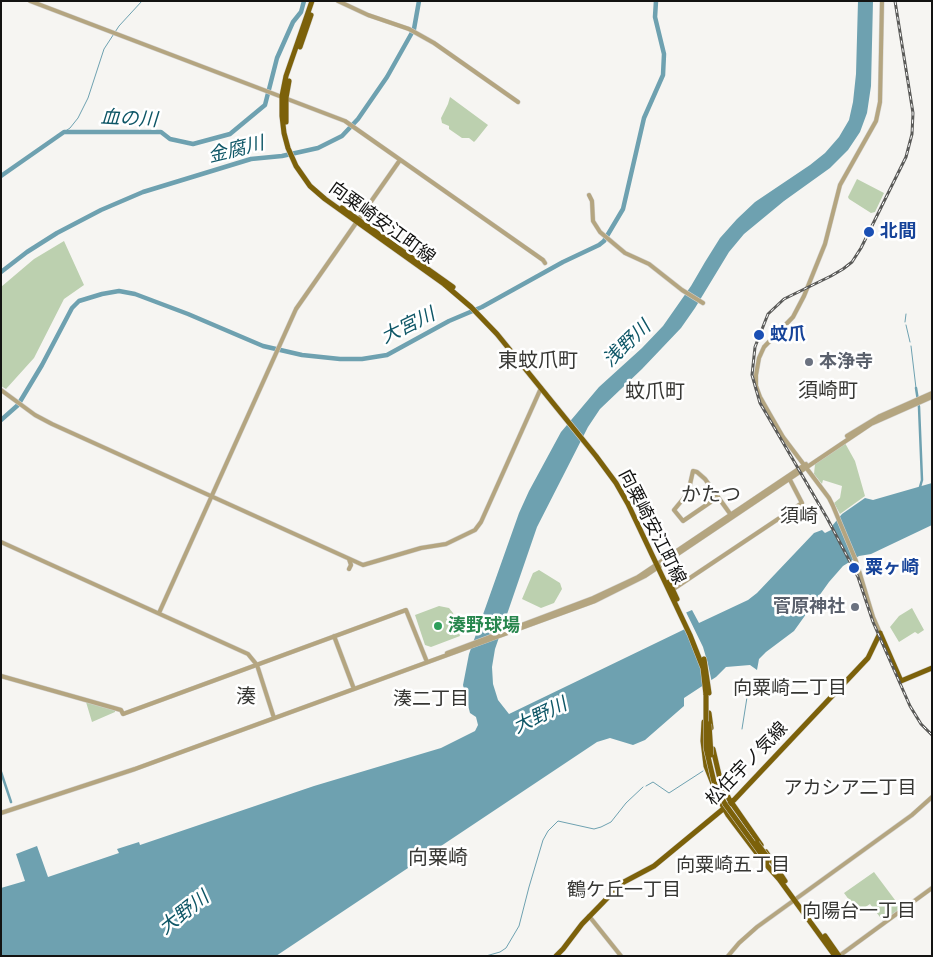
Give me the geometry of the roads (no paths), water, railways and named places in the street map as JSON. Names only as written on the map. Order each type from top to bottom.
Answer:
[{"type":"main road","name":"向粟崎安江町線","points":[[314,1],[286,76],[282,116],[292,158],[325,200],[358,221],[462,297],[480,313],[598,455],[628,504],[671,590],[700,658],[706,686],[708,711],[706,748],[714,782],[725,804],[777,871]]},
{"type":"main road","points":[[880,633],[902,681],[932,668]]},
{"type":"main road","name":"松任宇ノ気線","points":[[556,956],[589,916],[622,883],[654,866],[724,809],[868,658],[880,633]]},
{"type":"main road","points":[[708,711],[703,730],[706,766],[724,809],[839,956]]},
{"type":"main road","points":[[708,711],[715,762],[720,779],[731,802],[771,858],[777,871],[835,956]]},
{"type":"main road","name":"向粟崎安江町線","points":[[768,860],[779,879]]},
{"type":"street","points":[[30,1],[346,121],[545,263]]},
{"type":"street","points":[[338,1],[422,36],[449,52],[518,102]]},
{"type":"street","points":[[880,633],[856,561],[829,498],[783,437],[760,397],[756,386],[757,365],[764,347],[793,317],[804,296],[824,244],[837,193],[876,121],[880,102],[882,1]]},
{"type":"street","points":[[159,613],[275,354],[304,297],[400,160]]},
{"type":"street","points":[[588,196],[592,201],[594,225],[604,235],[630,256],[649,264],[703,303]]},
{"type":"street","points":[[3,392],[52,424],[363,565],[421,548],[446,544],[475,530],[481,522],[544,390]]},
{"type":"street","points":[[1,813],[135,770],[427,661],[595,601],[633,583],[659,566],[861,427],[932,395]]},
{"type":"street","points":[[718,497],[683,522],[674,510],[688,493],[693,471],[705,479],[718,497],[731,515]]},
{"type":"street","points":[[671,590],[802,503],[789,477]]},
{"type":"street","points":[[1,542],[248,654],[256,665],[274,718]]},
{"type":"street","points":[[349,559],[351,563],[349,568]]},
{"type":"street","points":[[1,676],[121,710],[123,714],[406,610],[427,661]]},
{"type":"street","points":[[334,636],[354,689]]},
{"type":"street","points":[[728,956],[757,927],[912,815],[932,797]]},
{"type":"street","points":[[839,956],[932,888]]},
{"type":"street","points":[[589,916],[621,956]]},
{"type":"street","points":[[732,951],[735,956]]},
{"type":"water","name":"大野川","points":[[858,1],[873,1],[871,86],[867,113],[860,132],[848,150],[830,168],[784,201],[744,234],[729,252],[681,328],[600,409],[588,427],[537,527],[495,649],[492,667],[493,684],[498,700],[509,714],[685,629],[685,613],[692,610],[699,623],[748,600],[814,533],[822,530],[825,533],[833,529],[832,526],[842,514],[865,498],[873,500],[932,483],[932,525],[871,554],[859,556],[843,566],[829,582],[794,631],[759,659],[757,670],[750,665],[726,667],[716,677],[684,698],[684,706],[645,740],[633,745],[610,738],[597,742],[276,956],[1,956],[1,888],[25,881],[16,854],[37,846],[48,877],[119,853],[117,849],[139,842],[140,845],[314,786],[441,748],[475,731],[478,725],[476,717],[470,713],[463,685],[469,654],[519,513],[529,491],[561,432],[599,387],[663,326],[691,286],[720,238],[755,202],[810,165],[825,153],[839,137],[849,120],[853,102],[856,74]]},
{"type":"waterway","points":[[64,132],[78,118],[88,98],[104,49],[119,26],[142,1]]},
{"type":"waterway","name":"血の川","points":[[1,176],[64,132],[161,132],[170,139],[193,144],[230,134],[265,105],[277,58],[293,22],[301,12],[304,1]]},
{"type":"waterway","name":"金腐川","points":[[1,272],[27,252],[57,233],[101,210],[143,192],[251,159],[282,156],[318,148],[342,136],[358,119],[387,77],[414,29],[419,1]]},
{"type":"waterway","name":"大宮川","points":[[1,420],[18,405],[42,365],[72,308],[79,301],[102,294],[119,291],[135,294],[263,346],[302,355],[362,359],[387,355],[449,321],[482,307],[563,262],[599,245],[604,241],[623,209],[644,118],[663,75],[664,54],[655,17],[656,1]]},
{"type":"waterway","points":[[905,322],[906,314]]},
{"type":"waterway","points":[[906,325],[910,342]]},
{"type":"waterway","points":[[911,346],[916,388]]},
{"type":"waterway","points":[[916,388],[919,407],[922,480],[920,487]]},
{"type":"waterway","points":[[742,729],[748,691],[753,681]]},
{"type":"waterway","points":[[646,786],[653,782],[669,793],[703,771]]},
{"type":"waterway","points":[[1,772],[11,802]]},
{"type":"waterway","points":[[486,956],[506,948],[519,926],[543,840],[548,831],[558,821],[594,829],[601,827],[611,822],[626,803],[643,787]]},
{"type":"railway","points":[[895,1],[913,113],[912,134],[906,157],[861,248],[852,262],[831,276],[784,299],[768,314],[755,347],[752,375],[760,403],[827,518],[858,577],[873,622],[910,706],[921,724],[932,735]]},
{"type":"place","name":"北間","points":[[869,232]]},
{"type":"place","name":"蚊爪","points":[[759,335]]},
{"type":"place","name":"本浄寺","points":[[809,362]]},
{"type":"place","name":"粟ヶ崎","points":[[854,568]]},
{"type":"place","name":"菅原神社","points":[[855,607]]},
{"type":"place","name":"湊野球場","points":[[438,626]]},
{"type":"district","name":"東蚊爪町","points":[[538,361]]},
{"type":"district","name":"須崎町","points":[[828,391]]},
{"type":"district","name":"蚊爪町","points":[[655,392]]},
{"type":"district","name":"かたつ","points":[[711,495]]},
{"type":"district","name":"須崎","points":[[799,516]]},
{"type":"district","name":"向粟崎二丁目","points":[[790,688]]},
{"type":"district","name":"湊","points":[[246,697]]},
{"type":"district","name":"湊二丁目","points":[[431,699]]},
{"type":"district","name":"アカシア二丁目","points":[[850,788]]},
{"type":"district","name":"向粟崎","points":[[438,858]]},
{"type":"district","name":"向粟崎五丁目","points":[[733,865]]},
{"type":"district","name":"鶴ケ丘一丁目","points":[[624,890]]},
{"type":"district","name":"向陽台一丁目","points":[[859,911]]},
{"type":"water label","name":"浅野川","points":[[627,344]]}]
